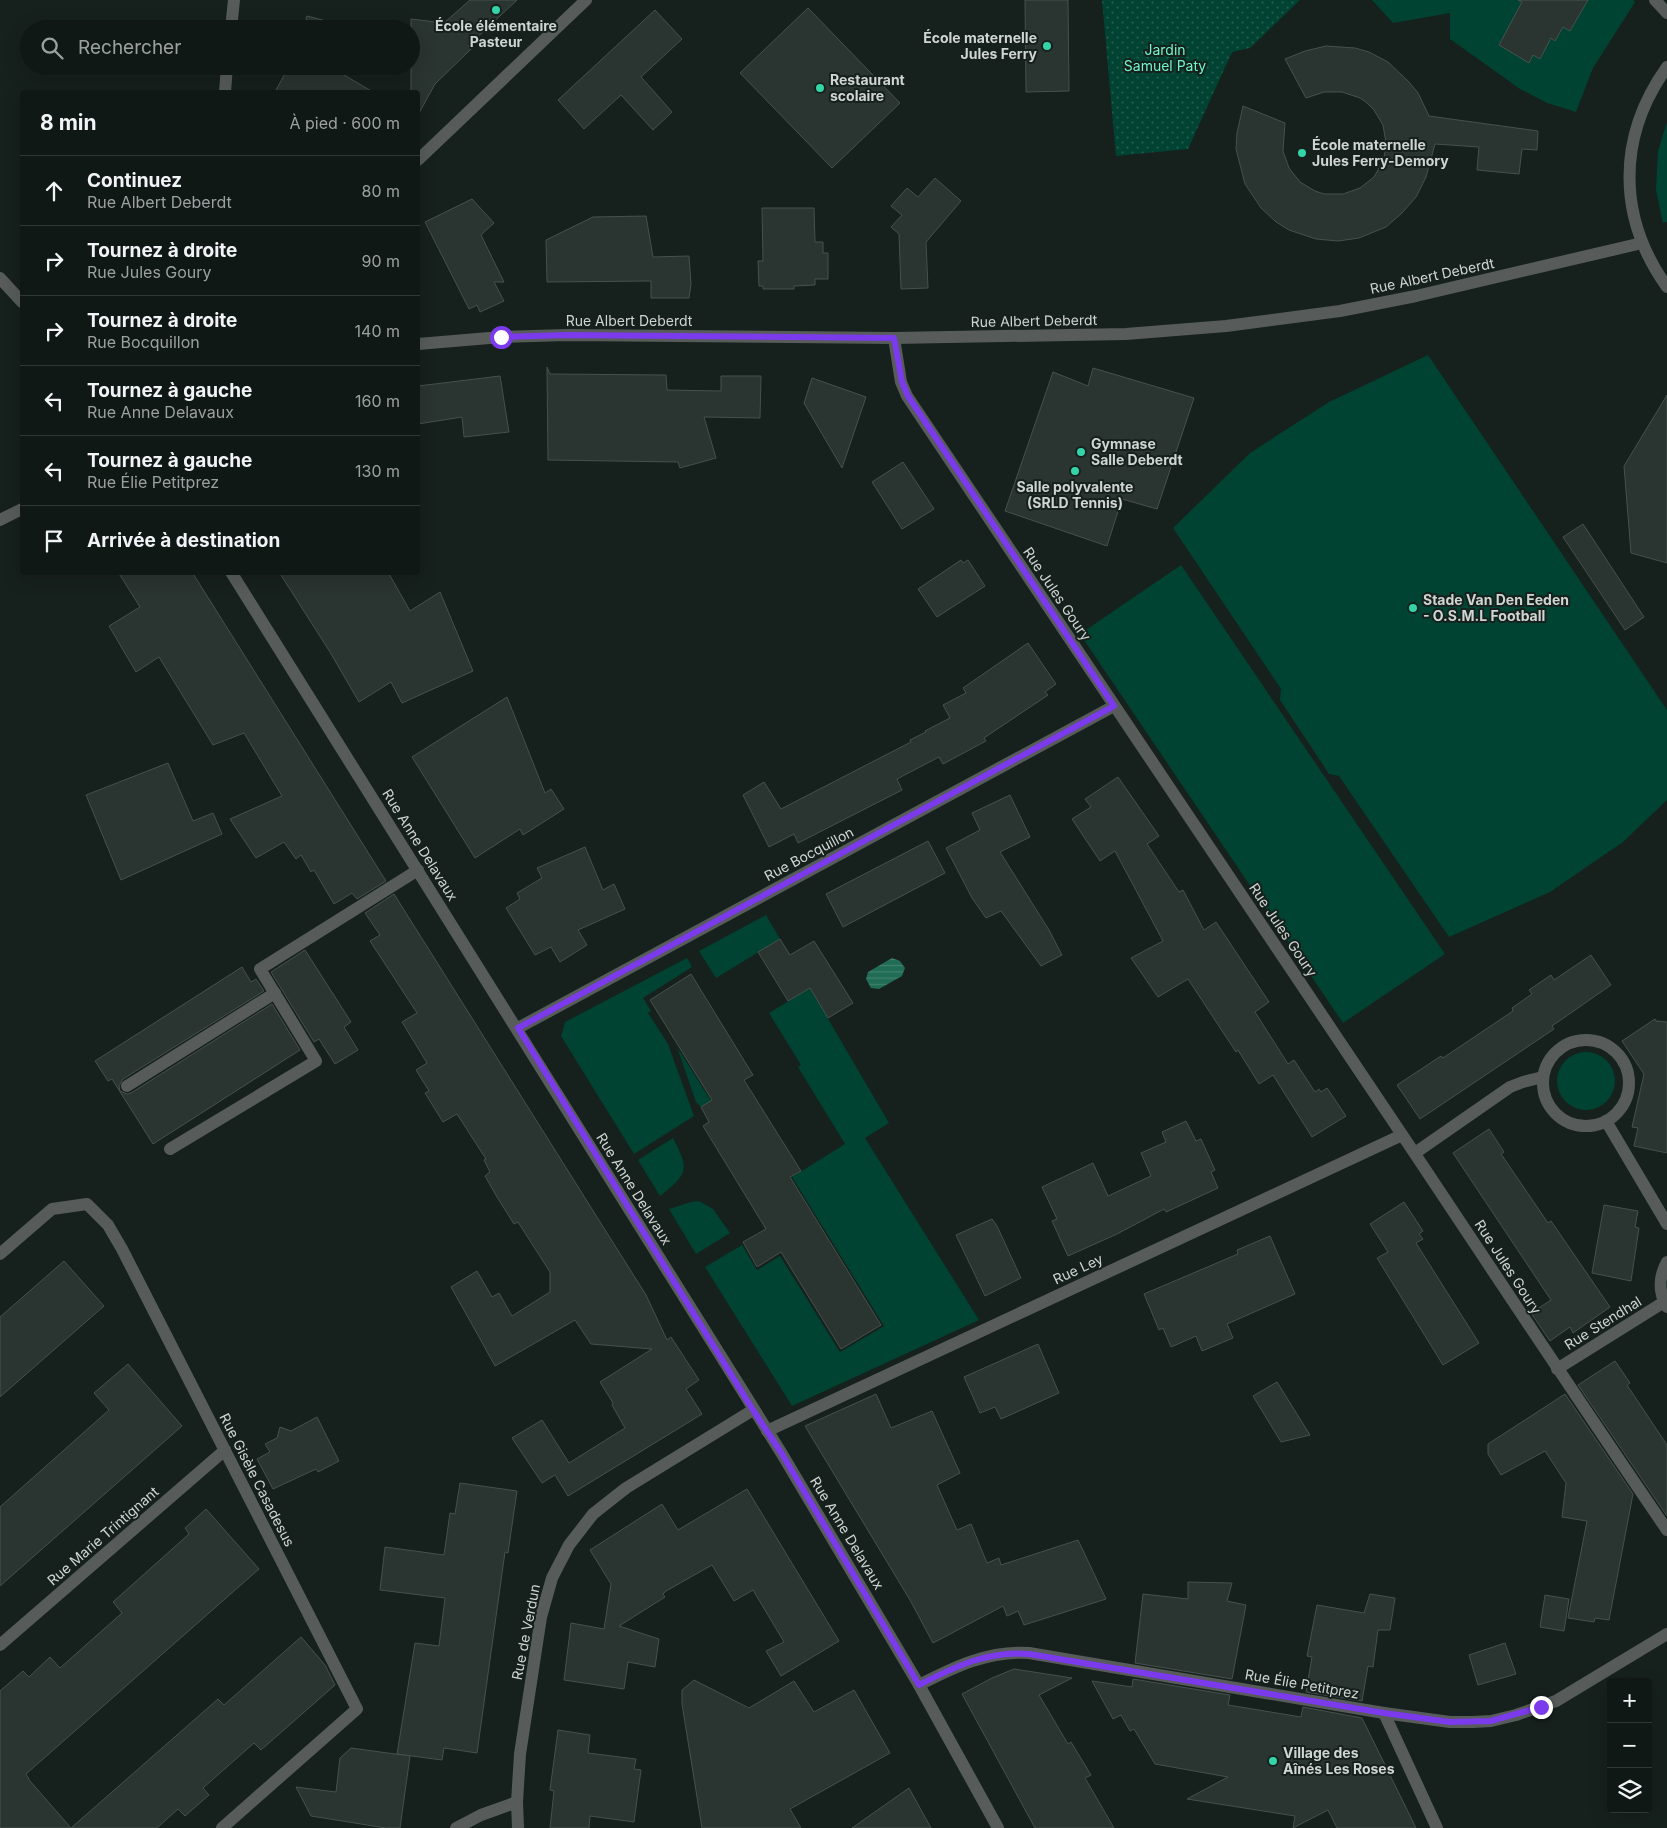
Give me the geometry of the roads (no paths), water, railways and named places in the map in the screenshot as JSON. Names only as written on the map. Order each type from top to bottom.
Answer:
[{"type":"street","points":[[232,20],[234,0]]},
{"type":"street","points":[[420,158],[586,0]]},
{"type":"street","points":[[1655,0],[1667,13]]},
{"type":"street","points":[[1667,67],[1653,87],[1642,110],[1632,142],[1629,168],[1630,194],[1636,227],[1657,273],[1667,287]]},
{"type":"street","points":[[225,90],[226,75]]},
{"type":"street","name":"Rue Albert Deberdt","points":[[420,344],[501,337],[567,335],[894,338],[1126,334],[1303,317],[1416,296],[1642,243]]},
{"type":"street","points":[[0,278],[20,300]]},
{"type":"street","name":"Rue Jules Goury","points":[[894,338],[902,382],[908,396],[1415,1153],[1557,1369],[1667,1530]]},
{"type":"street","points":[[0,520],[20,510]]},
{"type":"street","name":"Rue Anne Delavaux","points":[[233,575],[518,1028],[767,1431],[919,1685],[998,1828]]},
{"type":"street","name":"Rue Bocquillon","points":[[518,1028],[1114,706]]},
{"type":"street","points":[[170,1149],[316,1061],[260,969],[418,870]]},
{"type":"street","points":[[127,1086],[275,993]]},
{"type":"street","points":[[1591,1040],[1601,1043],[1619,1055],[1625,1065],[1629,1086],[1627,1097],[1615,1115],[1606,1121],[1595,1125],[1583,1126],[1572,1124],[1561,1118],[1546,1100],[1543,1077],[1546,1066],[1552,1057],[1569,1044],[1591,1040]]},
{"type":"street","points":[[1415,1153],[1510,1087],[1543,1077]]},
{"type":"street","points":[[1606,1121],[1667,1224]]},
{"type":"street","name":"Rue Ley","points":[[767,1431],[1402,1135]]},
{"type":"street","name":"Rue Gisèle Casadesus","points":[[0,1254],[52,1209],[87,1204],[108,1225],[357,1709],[222,1828]]},
{"type":"street","name":"Rue Stendhal","points":[[1557,1369],[1666,1305],[1660,1282],[1667,1262]]},
{"type":"street","name":"Rue de Verdun","points":[[518,1828],[516,1802],[520,1754],[542,1617],[552,1578],[569,1545],[593,1514],[620,1492],[753,1410]]},
{"type":"street","name":"Rue Marie Trintignant","points":[[0,1644],[225,1450]]},
{"type":"street","name":"Rue Élie Petitprez","points":[[919,1685],[974,1660],[1013,1652],[1384,1713],[1450,1722],[1491,1721],[1516,1715],[1556,1701],[1574,1692],[1667,1634]]},
{"type":"street","points":[[1384,1713],[1437,1828]]},
{"type":"street","points":[[456,1828],[481,1815],[516,1802]]},
{"type":"place","name":"École élémentaire Pasteur","points":[[496,10]]},
{"type":"place","name":"École maternelle Jules Ferry","points":[[1047,46]]},
{"type":"place","name":"Restaurant scolaire","points":[[820,88]]},
{"type":"place","name":"École maternelle Jules Ferry-Demory","points":[[1302,153]]},
{"type":"place","name":"Gymnase Salle Deberdt","points":[[1081,452]]},
{"type":"place","name":"Salle polyvalente (SRLD Tennis)","points":[[1075,471]]},
{"type":"place","name":"Stade Van Den Eeden - O.S.M.L Football","points":[[1413,608]]},
{"type":"place","name":"Village des Aînés Les Roses","points":[[1273,1761]]},
{"type":"park label","name":"Jardin Samuel Paty","points":[[1165,58]]}]
